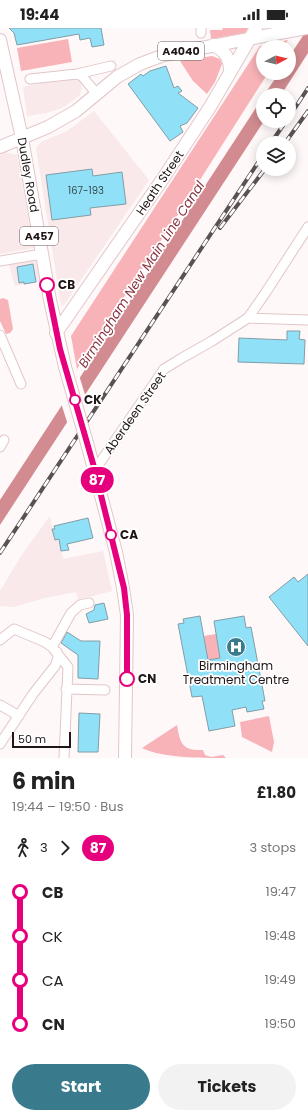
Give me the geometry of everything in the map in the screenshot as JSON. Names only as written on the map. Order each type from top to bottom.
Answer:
[{"type":"main road","name":"A4040","points":[[22,138],[48,127],[69,115],[117,77],[140,64],[164,55],[213,46],[253,33],[282,32],[306,28]]},
{"type":"main road","name":"Heath Street","points":[[56,333],[166,174],[210,107],[253,33]]},
{"type":"main road","name":"Dudley Road","points":[[0,40],[22,138],[56,333],[94,467],[124,588],[127,615],[124,758]]},
{"type":"main road","points":[[213,46],[221,49],[226,55],[230,62],[230,72]]},
{"type":"main road","points":[[0,147],[22,138]]},
{"type":"street","points":[[30,79],[77,74],[111,66]]},
{"type":"street","points":[[77,74],[82,76],[96,93]]},
{"type":"street","name":"Aberdeen Street","points":[[94,467],[99,464],[119,436],[164,369],[248,318],[308,227]]},
{"type":"street","points":[[0,261],[42,254]]},
{"type":"street","points":[[248,318],[308,320]]},
{"type":"street","points":[[0,335],[22,384]]},
{"type":"street","points":[[54,649],[72,613],[80,605],[89,603]]},
{"type":"street","points":[[0,640],[14,629],[45,642],[54,649],[68,666],[64,758]]},
{"type":"street","points":[[0,744],[18,716],[55,666],[58,658],[54,649]]},
{"type":"street","points":[[66,690],[105,690]]},
{"type":"street","points":[[0,704],[18,716]]},
{"type":"shaded area","points":[[223,28],[248,28],[245,33],[211,39],[210,30],[222,30]]},
{"type":"shaded area","points":[[308,28],[308,53],[296,72],[296,46]]},
{"type":"shaded area","points":[[68,39],[72,62],[21,71],[17,48]]},
{"type":"shaded area","points":[[256,52],[256,80],[264,80],[258,88],[256,88],[256,92],[177,216],[77,369],[71,336]]},
{"type":"shaded area","points":[[212,56],[220,59],[222,64],[215,82],[207,94],[193,81],[180,61]]},
{"type":"shaded area","points":[[74,76],[80,81],[82,87],[80,95],[64,107],[47,113],[27,116],[23,87]]},
{"type":"shaded area","points":[[274,80],[291,80],[286,88],[269,88]]},
{"type":"shaded area","points":[[256,108],[256,128],[259,128],[0,525],[0,500]]},
{"type":"shaded area","points":[[94,111],[149,180],[64,305],[61,305],[36,148],[41,142],[67,131]]},
{"type":"shaded area","points":[[5,152],[17,155],[34,248],[0,254],[0,155]]},
{"type":"shaded area","points":[[36,260],[41,281],[15,286],[9,265]]},
{"type":"shaded area","points":[[3,298],[8,300],[13,329],[10,333],[6,334],[0,321],[0,299]]},
{"type":"shaded area","points":[[50,516],[55,540],[59,539],[63,559],[103,551],[112,591],[78,600],[76,592],[45,598],[14,607],[0,606],[0,591],[21,556]]},
{"type":"shaded area","points":[[216,634],[220,658],[208,660],[204,636]]},
{"type":"shaded area","points":[[269,716],[274,742],[272,752],[242,737],[240,722]]},
{"type":"shaded area","points":[[177,725],[179,737],[183,745],[190,749],[203,750],[205,755],[211,757],[223,755],[226,758],[171,756],[142,748]]},
{"type":"pier","points":[[79,375],[86,398],[68,425],[61,403]]},
{"type":"building","points":[[9,28],[101,28],[104,45],[92,47],[90,38],[80,40],[79,34],[17,45],[14,33]]},
{"type":"building","points":[[166,66],[174,88],[178,86],[182,91],[178,93],[198,108],[187,123],[180,126],[183,132],[170,141],[128,84],[141,74],[143,76],[150,71]]},
{"type":"building","points":[[92,169],[93,176],[122,172],[126,204],[90,208],[91,215],[52,220],[46,175]]},
{"type":"building","points":[[33,264],[36,282],[24,284],[24,282],[19,283],[17,267]]},
{"type":"building","points":[[287,331],[300,331],[299,339],[305,340],[304,364],[238,362],[239,338],[287,340]]},
{"type":"building","points":[[88,518],[93,538],[67,544],[69,550],[61,551],[59,539],[55,540],[52,529],[55,529],[54,526]]},
{"type":"building","points":[[308,574],[308,646],[269,597],[294,577],[298,582]]},
{"type":"building","points":[[104,603],[108,619],[89,623],[86,614],[94,610],[95,605]]},
{"type":"building","name":"Birmingham Treatment Centre","points":[[200,616],[208,660],[220,658],[214,621],[244,616],[246,628],[251,627],[265,701],[262,701],[264,709],[247,712],[246,707],[232,710],[235,726],[209,731],[202,696],[192,697],[178,624],[184,623],[183,619]]},
{"type":"building","points":[[67,632],[81,641],[100,641],[98,679],[78,678],[78,655],[61,643]]},
{"type":"building","points":[[79,713],[100,714],[98,752],[78,752]]},
{"type":"railway","points":[[296,106],[308,88]]},
{"type":"railway","points":[[290,136],[308,111]]},
{"type":"railway","points":[[276,136],[281,128]]},
{"type":"railway","points":[[0,553],[256,166]]},
{"type":"railway","points":[[220,228],[260,176]]},
{"type":"bus line","name":"87","points":[[47,285],[60,349],[94,467],[124,588],[127,615],[127,679]]},
{"type":"place","name":"CB","points":[[47,285]]},
{"type":"place","name":"CK","points":[[75,400]]},
{"type":"place","name":"CA","points":[[111,535]]},
{"type":"place","name":"Birmingham Treatment Centre","points":[[236,647]]},
{"type":"place","name":"CN","points":[[127,679]]},
{"type":"water label","name":"Birmingham New Main Line Canal","points":[[141,274]]}]
